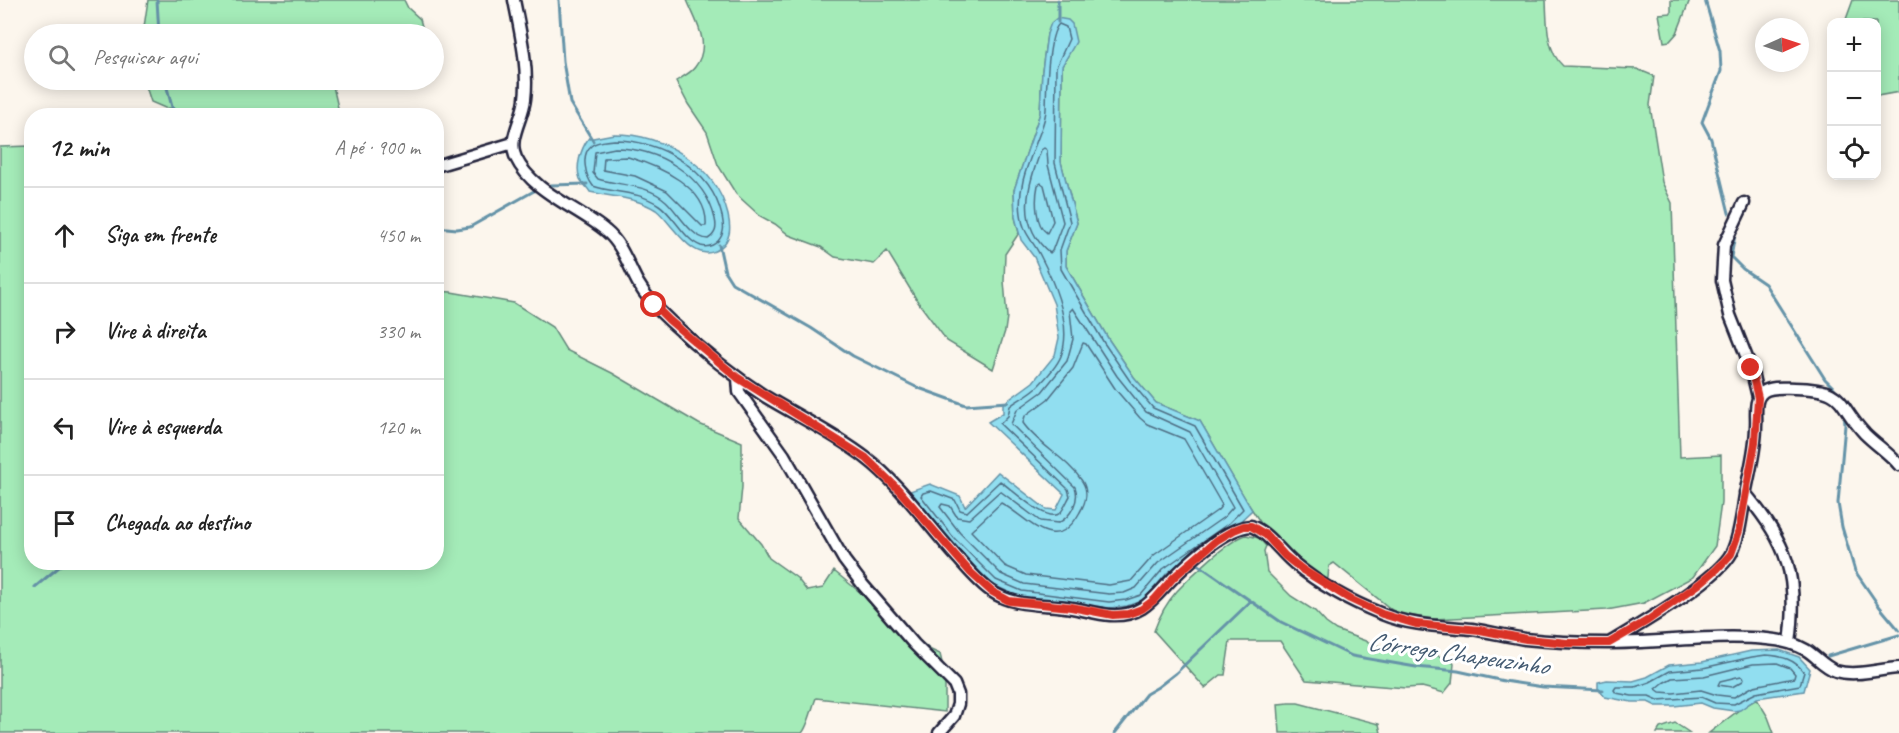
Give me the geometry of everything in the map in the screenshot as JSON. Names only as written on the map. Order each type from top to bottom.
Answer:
[{"type":"street","points":[[514,0],[524,63],[526,96],[523,116],[513,143],[515,157],[534,181],[561,202],[608,232],[619,246],[639,285],[669,320],[738,378],[866,458],[897,488],[970,572],[991,591],[1009,601],[1071,607],[1113,615],[1128,614],[1142,609],[1154,600],[1174,577],[1217,540],[1234,530],[1251,526],[1266,535],[1285,556],[1303,570],[1350,599],[1402,621],[1568,643],[1737,636],[1791,643],[1806,650],[1836,671],[1899,668]]},
{"type":"street","points":[[444,164],[513,143]]},
{"type":"street","points":[[1609,643],[1670,606],[1717,569],[1731,554],[1739,531],[1755,443],[1758,398],[1751,368],[1730,315],[1722,280],[1724,245],[1744,203]]},
{"type":"street","points":[[738,378],[739,392],[784,455],[844,560],[914,644],[954,684],[958,694],[958,704],[954,716],[939,733]]},
{"type":"street","points":[[1758,398],[1769,388],[1824,390],[1842,401],[1860,429],[1899,465]]},
{"type":"street","points":[[1745,493],[1773,530],[1789,561],[1794,604],[1791,643]]},
{"type":"green space","points":[[148,0],[404,0],[408,8],[420,19],[421,24],[144,24]]},
{"type":"green space","points":[[687,0],[1546,0],[1550,44],[1557,60],[1563,66],[1637,69],[1654,76],[1650,105],[1662,182],[1672,203],[1680,457],[1721,455],[1721,503],[1715,546],[1693,577],[1644,603],[1607,610],[1434,619],[1400,614],[1392,610],[1334,563],[1329,566],[1328,578],[1325,581],[1277,548],[1247,502],[1200,421],[1156,403],[1134,377],[1109,340],[1066,266],[1066,251],[1077,223],[1061,162],[1062,66],[1074,44],[1047,34],[1040,113],[1014,190],[1015,217],[1019,233],[1005,254],[1004,281],[1007,317],[993,369],[947,341],[918,302],[887,251],[874,264],[835,257],[821,247],[789,235],[760,216],[736,194],[718,165],[707,132],[676,81],[693,69],[700,59],[702,50],[701,34]]},
{"type":"green space","points":[[1671,0],[1689,0],[1689,2],[1677,33],[1670,41],[1664,42],[1659,14],[1671,13]]},
{"type":"green space","points":[[1853,0],[1899,0],[1899,92],[1881,95],[1881,18],[1846,18]]},
{"type":"green space","points":[[147,90],[334,90],[338,108],[165,108],[151,102]]},
{"type":"green space","points":[[24,146],[24,570],[444,570],[444,292],[451,292],[514,303],[552,327],[566,350],[612,373],[699,424],[742,442],[739,518],[761,544],[769,558],[797,578],[807,591],[823,588],[834,571],[931,650],[940,654],[945,675],[945,712],[816,698],[802,733],[0,733],[0,147]]},
{"type":"green space","points":[[1246,535],[1259,538],[1266,546],[1264,551],[1267,572],[1291,596],[1315,611],[1326,623],[1336,630],[1387,649],[1412,650],[1451,659],[1454,664],[1452,683],[1444,693],[1422,687],[1406,688],[1306,680],[1280,641],[1230,641],[1225,675],[1221,675],[1205,688],[1154,631],[1158,620],[1177,591],[1220,551]]},
{"type":"green space","points":[[1757,699],[1774,733],[1709,733],[1743,707]]},
{"type":"green space","points":[[1298,703],[1379,724],[1381,733],[1280,733],[1278,704]]},
{"type":"green space","points":[[1675,723],[1690,733],[1657,733],[1660,728]]},
{"type":"water","points":[[1057,18],[1068,20],[1072,24],[1076,42],[1062,66],[1061,162],[1077,223],[1066,251],[1066,266],[1109,340],[1134,377],[1156,403],[1200,421],[1252,510],[1233,528],[1167,573],[1144,600],[1127,606],[1110,608],[1020,597],[993,585],[949,542],[910,491],[930,484],[960,496],[965,507],[998,472],[1046,509],[1056,510],[1064,494],[988,422],[1003,413],[1003,404],[1033,382],[1055,355],[1059,338],[1054,304],[1034,257],[1021,240],[1015,217],[1014,190],[1040,113],[1047,34],[1051,23]]},
{"type":"water","points":[[614,134],[632,135],[668,146],[700,167],[722,197],[728,215],[729,233],[724,245],[710,253],[701,252],[684,241],[656,210],[632,200],[590,192],[581,181],[579,174],[578,164],[583,148],[588,139]]},
{"type":"water","points":[[1779,650],[1799,657],[1810,669],[1804,691],[1757,698],[1740,710],[1713,708],[1701,703],[1656,706],[1648,702],[1632,702],[1605,697],[1598,689],[1598,682],[1633,681],[1647,677],[1669,665],[1702,662],[1751,651]]},
{"type":"waterway","points":[[157,0],[158,24]]},
{"type":"waterway","points":[[559,0],[563,61],[570,103],[593,141]]},
{"type":"waterway","name":"Córrego Chapeuzinho","points":[[1058,0],[1058,22]]},
{"type":"waterway","points":[[1705,0],[1720,51],[1721,71],[1702,122],[1711,139],[1729,213]]},
{"type":"waterway","points":[[168,90],[173,108]]},
{"type":"waterway","points":[[550,185],[587,184]]},
{"type":"waterway","points":[[444,228],[470,227],[534,191]]},
{"type":"waterway","points":[[1735,235],[1731,257],[1743,269],[1765,284],[1825,379],[1835,389]]},
{"type":"waterway","points":[[719,245],[725,272],[732,283],[811,328],[853,356],[916,387],[966,405],[1008,402]]},
{"type":"waterway","points":[[1844,412],[1845,425],[1838,503],[1842,527],[1855,571],[1899,630]]},
{"type":"waterway","name":"Córrego Chapeuzinho","points":[[1199,565],[1281,622],[1352,656],[1416,667],[1458,671],[1543,687],[1603,690]]},
{"type":"waterway","points":[[35,587],[55,570]]},
{"type":"waterway","points":[[1115,733],[1146,694],[1176,673],[1251,601]]},
{"type":"waterway","name":"Córrego Chapeuzinho","points":[[1828,656],[1899,635]]},
{"type":"route","points":[[654,305],[704,351],[738,378],[866,458],[897,488],[970,572],[991,591],[1009,601],[1071,607],[1113,615],[1128,614],[1142,609],[1154,600],[1174,577],[1217,540],[1234,530],[1251,526],[1258,528],[1285,556],[1303,570],[1350,599],[1382,614],[1416,624],[1480,630],[1526,639],[1568,643],[1609,643],[1670,606],[1717,569],[1731,554],[1739,531],[1755,443],[1758,398],[1751,368]]}]
